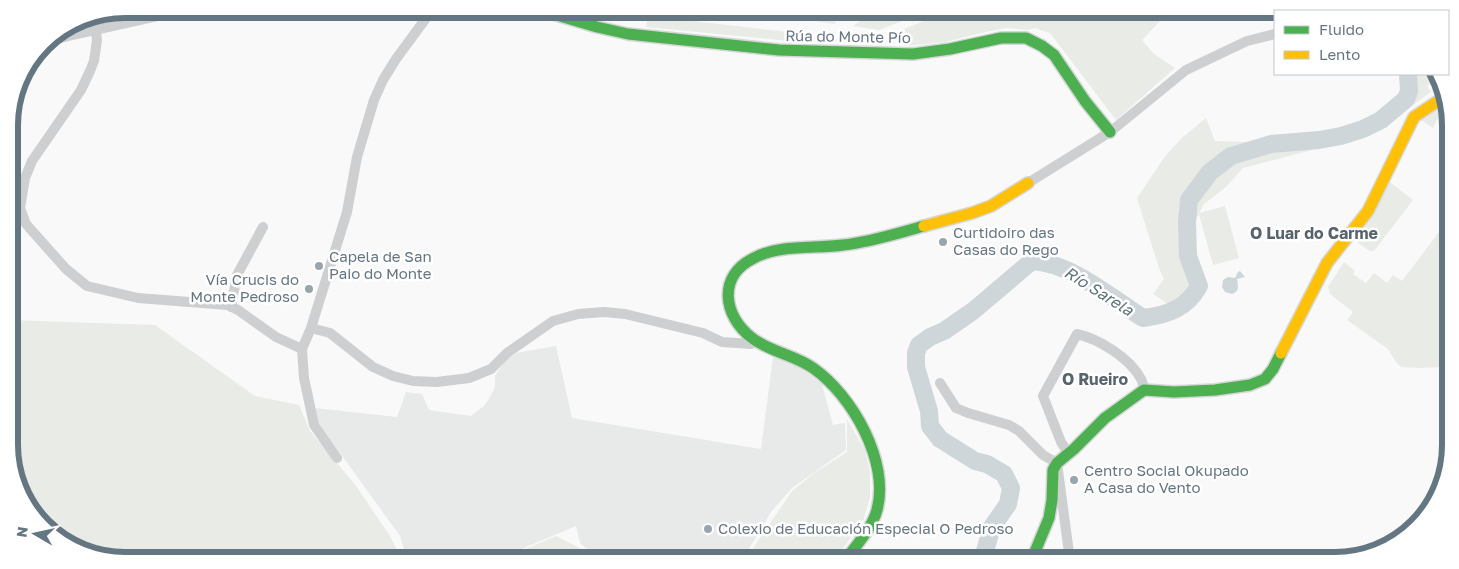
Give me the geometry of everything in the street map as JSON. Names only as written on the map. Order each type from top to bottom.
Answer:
[{"type":"street","points":[[119,18],[120,24]]},
{"type":"street","points":[[59,40],[148,18]]},
{"type":"street","points":[[337,458],[314,425],[304,378],[302,349],[311,328],[347,212],[357,157],[374,100],[383,80],[396,59],[426,18]]},
{"type":"street","name":"Rúa do Monte Pío","points":[[567,18],[628,34],[779,50],[913,54],[950,49],[1001,38],[1026,38],[1054,55],[1085,102],[1110,132]]},
{"type":"street","points":[[95,22],[97,40],[94,61],[88,76],[81,90],[32,161],[25,178],[20,208],[26,224],[66,269],[87,286],[138,298],[218,304],[232,307],[276,337],[302,349]]},
{"type":"street","points":[[852,551],[868,530],[877,508],[878,475],[872,449],[849,406],[834,386],[817,370],[792,356],[755,341],[738,323],[728,298],[735,271],[744,262],[758,255],[777,251],[847,246],[939,223],[991,206],[1110,132],[1186,70],[1241,44],[1274,34]]},
{"type":"street","points":[[1035,551],[1049,518],[1053,470],[1057,463],[1105,418],[1131,398],[1144,390],[1174,392],[1215,390],[1250,385],[1265,379],[1273,369],[1327,263],[1368,211],[1414,117],[1439,100]]},
{"type":"street","points":[[232,307],[237,274],[263,227]]},
{"type":"street","points":[[311,328],[330,333],[373,367],[392,376],[413,381],[436,382],[469,378],[491,369],[507,354],[553,321],[578,314],[604,312],[625,314],[703,333],[722,342],[751,344],[755,341]]},
{"type":"street","points":[[1068,453],[1061,442],[1043,396],[1077,334],[1086,336],[1112,349],[1125,359],[1141,379],[1144,390]]},
{"type":"street","points":[[940,383],[956,408],[1020,431],[1043,455],[1057,463]]},
{"type":"street","points":[[1057,463],[1069,551]]},
{"type":"street","points":[[1031,551],[1040,542]]},
{"type":"shaded area","points":[[648,18],[667,18],[787,32],[790,41],[646,27]]},
{"type":"shaded area","points":[[794,18],[824,18],[836,22],[835,24]]},
{"type":"shaded area","points":[[864,18],[911,18],[879,30],[853,26]]},
{"type":"shaded area","points":[[931,18],[1163,18],[1142,40],[1154,54],[1175,68],[1116,120],[1050,33],[1035,28],[1027,30],[1007,28],[945,42],[906,46],[894,33]]},
{"type":"shaded area","points":[[1414,75],[1429,75],[1432,82],[1427,86],[1431,92],[1410,107],[1406,103],[1414,91]]},
{"type":"shaded area","points":[[1439,103],[1441,112],[1433,128],[1418,118]]},
{"type":"shaded area","points":[[1206,118],[1215,141],[1306,144],[1312,150],[1243,168],[1226,187],[1204,204],[1199,213],[1225,206],[1239,258],[1213,265],[1199,214],[1193,232],[1193,251],[1202,290],[1183,314],[1153,294],[1164,279],[1137,198],[1166,155],[1183,137]]},
{"type":"shaded area","points":[[1387,180],[1413,200],[1374,251],[1370,251],[1358,243],[1378,195]]},
{"type":"shaded area","points":[[1442,228],[1442,367],[1401,367],[1388,349],[1347,320],[1353,312],[1330,294],[1328,287],[1344,262],[1355,271],[1353,274],[1366,283],[1374,273],[1387,283],[1393,275],[1402,281]]},
{"type":"shaded area","points":[[1240,271],[1245,277],[1237,279],[1238,288],[1236,291],[1232,294],[1225,292],[1222,287],[1223,280],[1228,277],[1235,278]]},
{"type":"shaded area","points":[[18,320],[155,325],[255,396],[299,405],[310,431],[356,486],[390,536],[398,552],[124,552],[90,546],[77,540],[60,530],[60,509],[39,509],[23,479],[18,452]]},
{"type":"shaded area","points":[[556,346],[572,418],[761,449],[773,357],[802,369],[822,384],[833,425],[845,423],[846,450],[792,488],[771,512],[747,551],[591,552],[580,543],[576,526],[515,552],[405,552],[400,536],[317,421],[315,408],[397,417],[406,392],[422,394],[429,410],[471,416],[484,406],[495,387],[495,376],[504,362],[516,353]]},
{"type":"shaded area","points":[[847,419],[865,450],[870,472],[870,497],[863,521],[841,551],[751,551],[792,491],[813,474],[847,452]]},
{"type":"shaded area","points":[[556,536],[586,552],[519,552]]},
{"type":"waterway","name":"Río Sarela","points":[[985,551],[992,527],[1008,504],[1011,488],[1004,474],[987,464],[975,461],[940,439],[930,426],[929,411],[916,367],[916,353],[919,345],[973,311],[1032,261],[1047,263],[1076,274],[1143,318],[1161,315],[1176,309],[1189,300],[1199,286],[1188,256],[1187,222],[1189,200],[1210,172],[1231,156],[1271,144],[1319,140],[1363,129],[1381,120],[1406,99],[1409,91],[1408,75]]},
{"type":"traffic: fast","points":[[567,18],[628,34],[779,50],[913,54],[950,49],[1001,38],[1026,38],[1054,55],[1085,101],[1110,132]]},
{"type":"traffic: fast","points":[[852,551],[875,517],[880,491],[873,451],[864,431],[854,412],[841,395],[813,368],[759,343],[742,329],[730,308],[728,297],[729,285],[734,275],[742,266],[764,254],[786,249],[853,244],[924,226]]},
{"type":"traffic: fast","points":[[1035,551],[1049,518],[1053,470],[1057,463],[1105,418],[1144,390],[1174,392],[1215,390],[1250,385],[1265,379],[1273,369],[1281,353]]},
{"type":"traffic: slow","points":[[1281,353],[1327,263],[1368,211],[1414,117],[1439,100]]},
{"type":"traffic: slow","points":[[924,226],[991,206],[1028,183]]},
{"type":"place","name":"Curtidoiro das Casas do Rego","points":[[943,242]]},
{"type":"place","name":"Capela de San Paio do Monte","points":[[319,266]]},
{"type":"place","name":"Vía Crucis do Monte Pedroso","points":[[309,289]]},
{"type":"place","name":"Centro Social Okupado A Casa do Vento","points":[[1074,480]]},
{"type":"place","name":"Colexio de Educación Especial O Pedroso","points":[[708,529]]},
{"type":"district","name":"O Luar do Carme","points":[[1314,233]]},
{"type":"district","name":"O Rueiro","points":[[1095,379]]}]
